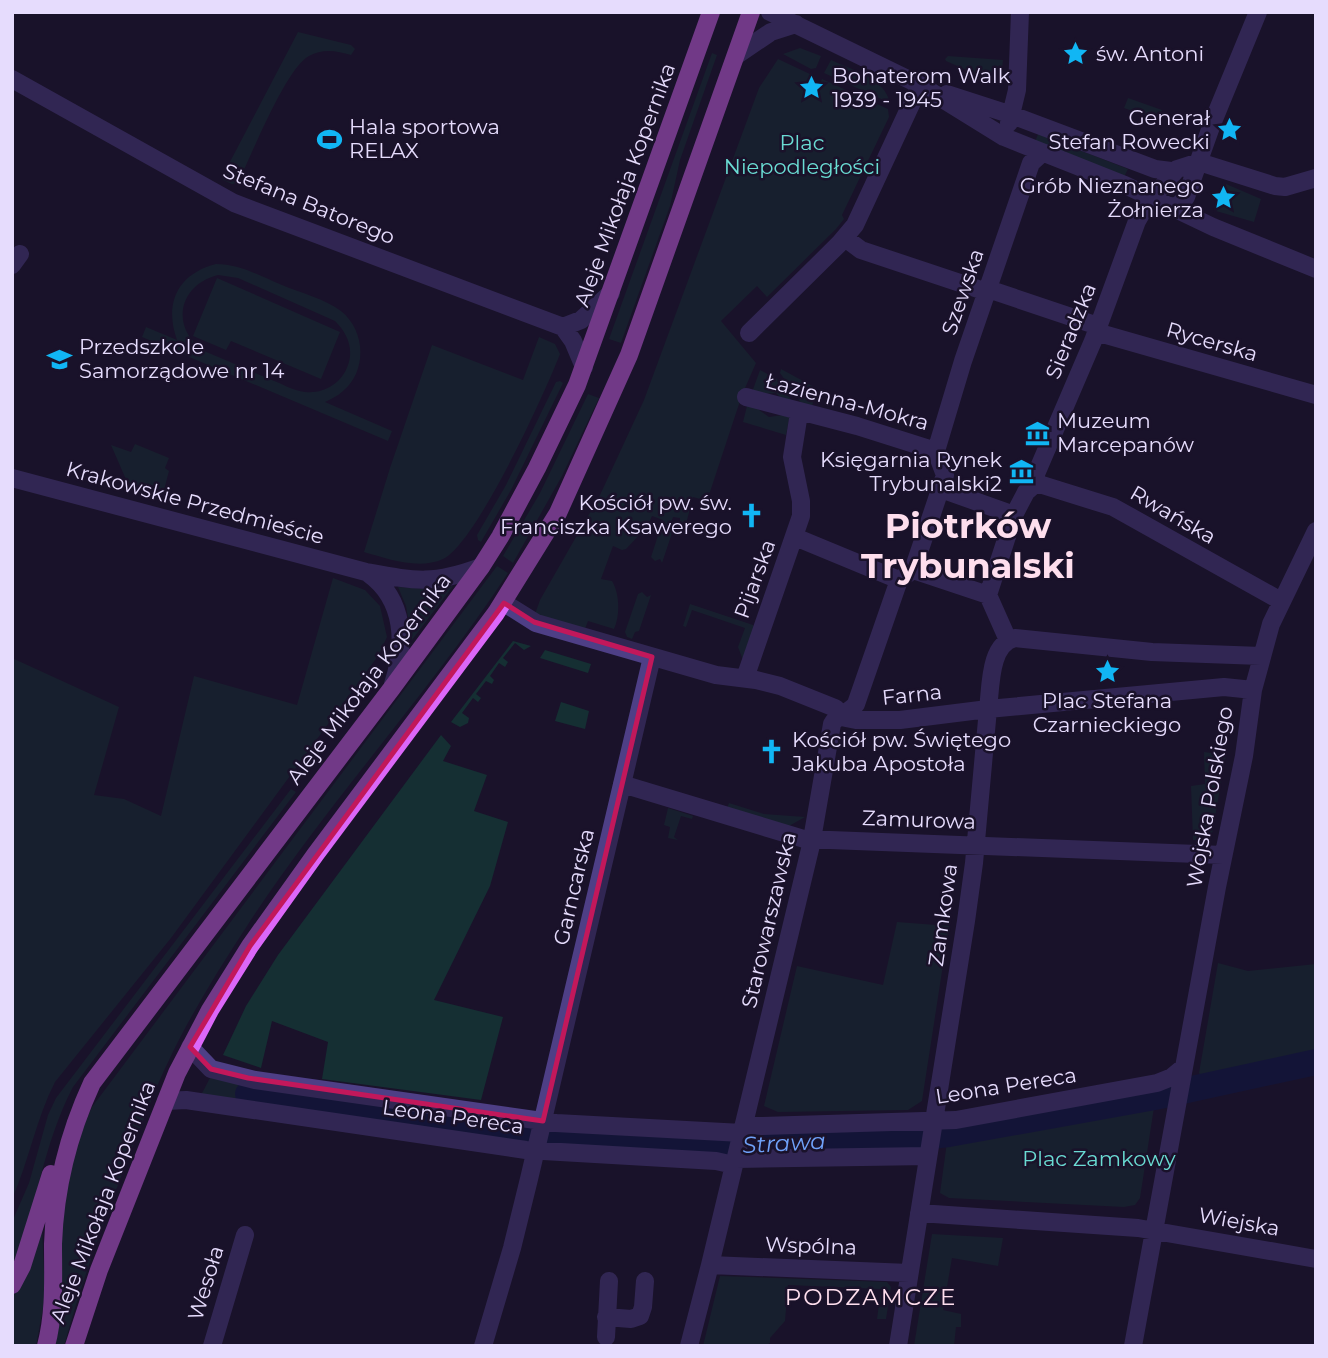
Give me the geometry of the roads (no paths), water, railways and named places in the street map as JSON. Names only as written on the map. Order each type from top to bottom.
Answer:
[{"type":"main road","name":"Aleje Mikołaja Kopernika","points":[[46,1346],[54,1293],[53,1242],[61,1165],[77,1114],[92,1083],[392,688],[500,537],[537,468],[584,367],[711,12]]},
{"type":"main road","name":"Aleje Mikołaja Kopernika","points":[[74,1346],[99,1270],[190,1047],[250,946],[504,603],[558,513],[624,366],[751,12]]},
{"type":"main road","points":[[12,1285],[22,1266],[67,1125],[75,1106],[92,1083]]},
{"type":"street","points":[[770,12],[919,85],[1004,137],[1154,198],[1213,227],[1316,269]]},
{"type":"street","points":[[1004,137],[1017,90],[1020,12]]},
{"type":"street","points":[[1172,207],[1184,201],[1258,12]]},
{"type":"street","points":[[737,55],[771,32],[796,24]]},
{"type":"street","name":"Stefana Batorego","points":[[12,79],[234,203],[563,327]]},
{"type":"street","points":[[919,85],[1012,114],[1163,170],[1199,162],[1262,184],[1285,187],[1316,178]]},
{"type":"street","points":[[749,333],[845,238],[858,219],[919,85]]},
{"type":"street","name":"Szewska","points":[[936,451],[952,395],[1031,163],[1042,153]]},
{"type":"street","name":"Sieradzka","points":[[988,595],[1014,515],[1026,492],[1036,483],[1036,474],[1097,329],[1137,221],[1177,169]]},
{"type":"street","name":"Rycerska","points":[[845,238],[861,250],[1097,329],[1316,395]]},
{"type":"street","points":[[584,367],[573,341],[563,327],[581,320],[611,293]]},
{"type":"street","name":"Łazienna-Mokra","points":[[746,397],[857,426],[936,451]]},
{"type":"street","name":"Pijarska","points":[[746,678],[802,509],[792,457],[799,413]]},
{"type":"street","points":[[936,451],[945,475],[941,489],[1014,515]]},
{"type":"street","name":"Krakowskie Przedmieście","points":[[12,478],[366,572],[413,580],[436,580],[452,578],[481,567]]},
{"type":"street","name":"Rwańska","points":[[1036,483],[1113,507],[1281,601]]},
{"type":"street","name":"Starowarszawska","points":[[689,1346],[812,839],[832,724],[842,714],[852,711],[856,704],[941,489]]},
{"type":"street","name":"Wojska Polskiego","points":[[1154,1231],[1223,855],[1244,756],[1253,690],[1261,656],[1281,601],[1316,531]]},
{"type":"street","points":[[794,537],[906,575],[988,595],[1008,640]]},
{"type":"street","points":[[366,572],[385,588],[397,613],[402,654],[392,688]]},
{"type":"street","points":[[504,603],[534,622],[716,675],[764,681],[806,695],[842,714]]},
{"type":"street","points":[[1253,690],[1224,687],[988,709],[996,662],[1000,649],[1008,640],[1021,638],[1152,652],[1261,656]]},
{"type":"street","name":"Garncarska","points":[[483,1346],[512,1248],[652,657]]},
{"type":"street","name":"Farna","points":[[842,714],[856,720],[875,721],[988,709]]},
{"type":"street","name":"Zamkowa","points":[[898,1346],[965,921],[988,709]]},
{"type":"street","name":"Zamurowa","points":[[622,784],[796,837],[812,839],[1223,855]]},
{"type":"street","name":"Leona Pereca","points":[[190,1047],[211,1069],[248,1079],[539,1135],[716,1161],[762,1126],[931,1137]]},
{"type":"street","name":"Leona Pereca","points":[[166,1101],[186,1100],[539,1135],[739,1145],[931,1137],[956,1120],[1154,1084],[1183,1074]]},
{"type":"street","points":[[919,1213],[1154,1231],[1133,1346]]},
{"type":"street","name":"Wiejska","points":[[1154,1231],[1316,1259]]},
{"type":"street","name":"Wesoła","points":[[212,1346],[245,1235]]},
{"type":"street","name":"Wspólna","points":[[710,1265],[909,1273]]},
{"type":"street","points":[[606,1337],[609,1281]]},
{"type":"street","points":[[606,1317],[631,1319],[640,1316],[645,1281]]},
{"type":"street","points":[[1123,1346],[1138,1323]]},
{"type":"waterway","name":"Strawa","points":[[248,1094],[557,1137],[708,1146],[914,1138],[949,1134],[1155,1097],[1316,1062]]},
{"type":"place","name":"św. Antoni","points":[[1076,54]]},
{"type":"place","name":"Bohaterom Walk 1939 - 1945","points":[[812,88]]},
{"type":"place","name":"Generał Stefan Rowecki","points":[[1230,130]]},
{"type":"place","name":"Hala sportowa RELAX","points":[[329,139]]},
{"type":"place","name":"Grób Nieznanego Żołnierza","points":[[1224,198]]},
{"type":"place","name":"Przedszkole Samorządowe nr 14","points":[[59,359]]},
{"type":"place","name":"Muzeum Marcepanów","points":[[1037,433]]},
{"type":"place","name":"Księgarnia Rynek Trybunalski2","points":[[1022,472]]},
{"type":"place","name":"Kościół pw. św. Franciszka Ksawerego","points":[[752,515]]},
{"type":"place","name":"Plac Stefana Czarnieckiego","points":[[1107,672]]},
{"type":"place","name":"Kościół pw. Świętego Jakuba Apostoła","points":[[772,752]]},
{"type":"district","name":"Piotrków Trybunalski","points":[[968,546]]},
{"type":"district","name":"PODZAMCZE","points":[[871,1297]]},
{"type":"park label","name":"Plac Niepodległości","points":[[802,155]]},
{"type":"park label","name":"Plac Zamkowy","points":[[1099,1159]]}]
